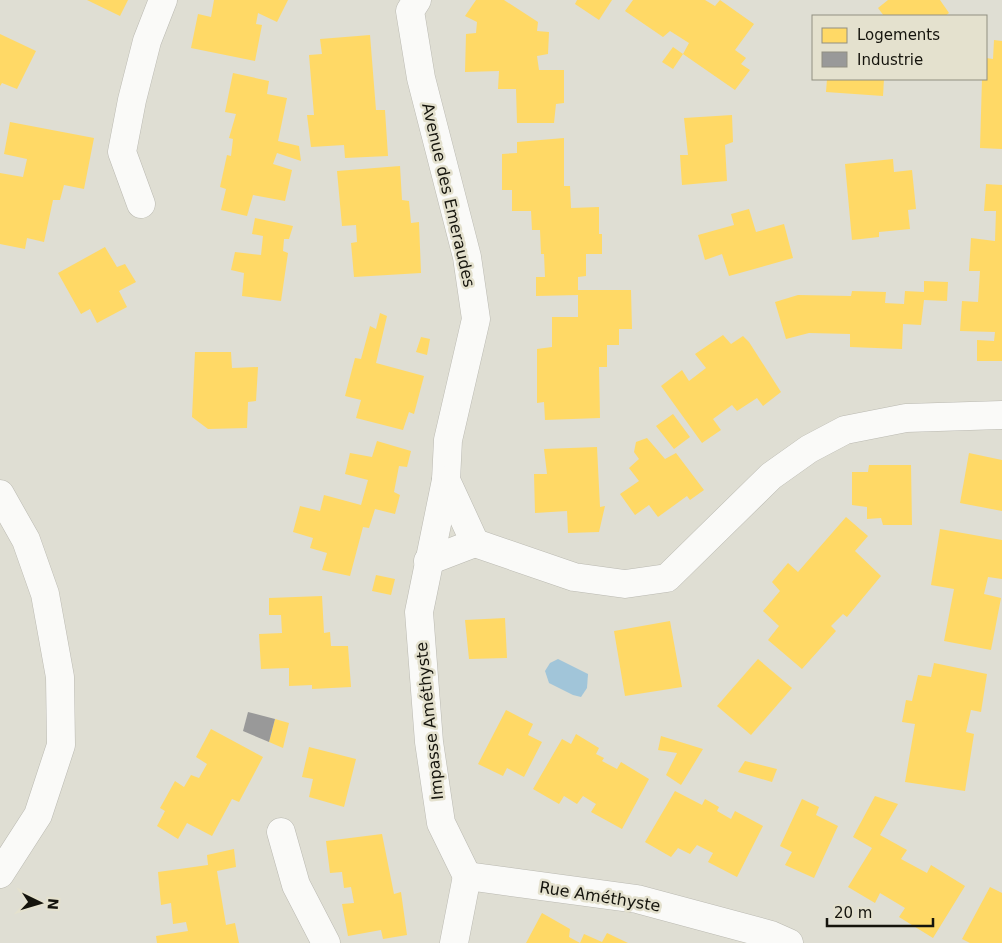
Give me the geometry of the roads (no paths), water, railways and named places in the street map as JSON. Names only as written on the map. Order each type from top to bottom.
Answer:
[{"type":"street","points":[[141,204],[122,152],[146,41],[163,0]]},
{"type":"street","name":"Avenue des Emeraudes","points":[[406,4],[421,78],[467,257],[476,319],[448,440],[446,480],[474,543]]},
{"type":"street","points":[[428,561],[474,543],[574,577],[625,584],[667,578],[771,476],[809,449],[845,430],[906,418],[1002,415]]},
{"type":"street","name":"Impasse Améthyste","points":[[446,480],[418,612],[428,742],[441,824],[467,876]]},
{"type":"street","points":[[0,494],[26,540],[45,594],[60,677],[60,745],[38,815],[0,874]]},
{"type":"street","points":[[281,832],[296,885],[326,943]]},
{"type":"street","points":[[454,943],[467,876]]},
{"type":"street","name":"Rue Améthyste","points":[[467,876],[637,899],[771,935],[789,943]]},
{"type":"water","points":[[558,659],[588,674],[587,688],[581,697],[549,683],[545,671],[550,663]]}]
